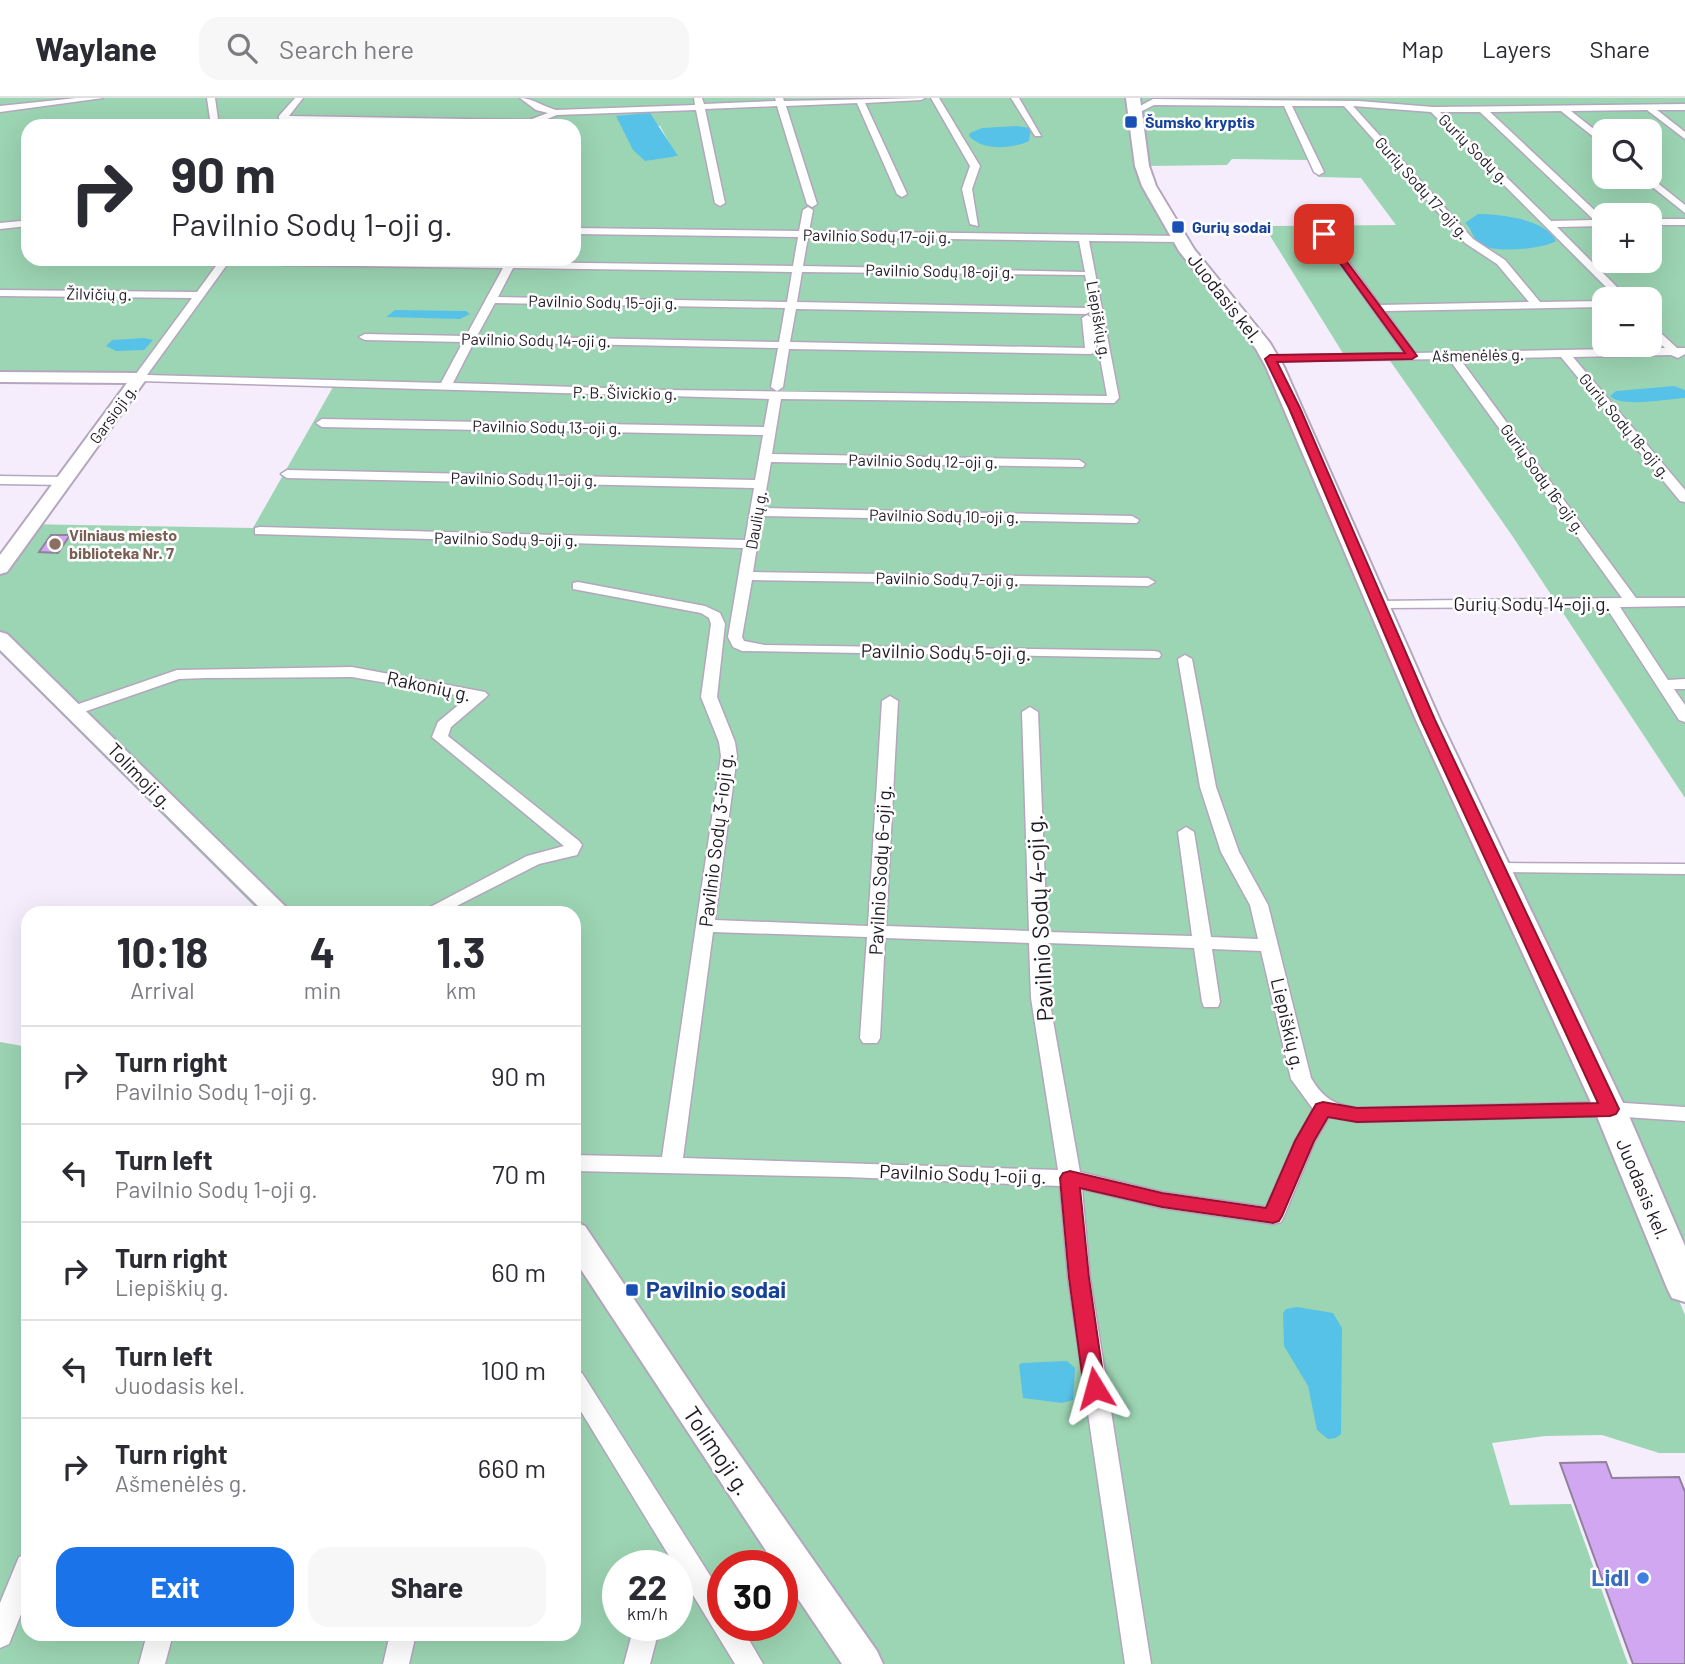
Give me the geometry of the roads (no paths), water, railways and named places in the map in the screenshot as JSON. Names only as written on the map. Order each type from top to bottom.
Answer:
[{"type":"main road","name":"Juodasis kel.","points":[[1134,104],[1145,177],[1181,239],[1270,359],[1294,408],[1378,605],[1610,1109],[1685,1288]]},
{"type":"street","points":[[0,109],[99,98]]},
{"type":"street","points":[[211,98],[214,119]]},
{"type":"street","points":[[299,98],[282,118],[340,119]]},
{"type":"street","points":[[524,98],[539,108],[556,113]]},
{"type":"street","points":[[621,98],[622,110]]},
{"type":"street","points":[[540,119],[556,113],[699,102],[921,98]]},
{"type":"street","points":[[936,98],[975,166],[967,189],[975,224]]},
{"type":"street","points":[[1015,98],[1038,134]]},
{"type":"street","points":[[1373,105],[1419,98]]},
{"type":"street","points":[[860,99],[902,194]]},
{"type":"street","name":"Gurių Sodų g.","points":[[1134,104],[1150,100],[1346,104],[1433,110],[1612,287]]},
{"type":"street","name":"Daulių g.","points":[[738,645],[735,637],[810,207],[780,101]]},
{"type":"street","points":[[699,102],[720,203]]},
{"type":"street","points":[[1287,104],[1319,172]]},
{"type":"street","name":"Gurių Sodų 17-oji g.","points":[[1346,104],[1469,241],[1502,262],[1536,305]]},
{"type":"street","points":[[1648,107],[1685,136]]},
{"type":"street","points":[[1433,110],[1685,107]]},
{"type":"street","points":[[1481,108],[1592,212]]},
{"type":"street","points":[[1562,108],[1592,132]]},
{"type":"street","points":[[1660,189],[1685,210]]},
{"type":"street","points":[[1662,222],[1685,222]]},
{"type":"street","points":[[922,223],[923,237]]},
{"type":"street","points":[[1550,225],[1592,223]]},
{"type":"street","points":[[0,226],[21,224]]},
{"type":"street","name":"Pavilnio Sodų 17-oji g.","points":[[581,231],[1181,239]]},
{"type":"street","points":[[1324,234],[1412,356]]},
{"type":"street","points":[[1080,239],[1086,311]]},
{"type":"street","name":"Liepiškių g.","points":[[1080,239],[1113,398],[1110,400]]},
{"type":"street","name":"Pavilnio Sodų 18-oji g.","points":[[581,263],[1081,274]]},
{"type":"street","name":"Garsioji g.","points":[[0,568],[221,266]]},
{"type":"street","points":[[444,388],[509,266]]},
{"type":"street","name":"Žilvičių g.","points":[[0,293],[198,295]]},
{"type":"street","name":"Pavilnio Sodų 15-oji g.","points":[[492,300],[1086,311]]},
{"type":"street","points":[[1379,308],[1592,304]]},
{"type":"street","name":"Pavilnio Sodų 14-oji g.","points":[[365,337],[1091,351],[1086,311]]},
{"type":"street","points":[[1662,336],[1680,351],[1685,362]]},
{"type":"street","name":"Ašmenėlės g.","points":[[1270,359],[1680,351]]},
{"type":"street","name":"Gurių Sodų 18-oji g.","points":[[1564,353],[1685,498]]},
{"type":"street","name":"Gurių Sodų 16-oji g.","points":[[1452,355],[1633,604]]},
{"type":"street","points":[[0,377],[139,379]]},
{"type":"street","name":"P. B. Šivickio g.","points":[[139,379],[300,381],[444,388],[776,391],[1110,400]]},
{"type":"street","name":"Pavilnio Sodų 13-oji g.","points":[[322,423],[772,431]]},
{"type":"street","name":"Pavilnio Sodų 12-oji g.","points":[[767,458],[1079,464]]},
{"type":"street","name":"Pavilnio Sodų 11-oji g.","points":[[287,474],[762,485]]},
{"type":"street","points":[[0,480],[66,481]]},
{"type":"street","name":"Pavilnio Sodų 10-oji g.","points":[[757,512],[1132,520]]},
{"type":"street","name":"Pavilnio Sodų 9-oji g.","points":[[260,531],[751,544]]},
{"type":"street","name":"Pavilnio Sodų 7-oji g.","points":[[746,576],[1148,582]]},
{"type":"street","name":"Pavilnio Sodų 3-ioji g.","points":[[578,586],[705,610],[715,616],[718,624],[709,697],[727,742],[729,755],[671,1166]]},
{"type":"street","name":"Gurių Sodų 14-oji g.","points":[[1378,605],[1685,602]]},
{"type":"street","points":[[1611,604],[1685,718]]},
{"type":"street","name":"Tolimoji g.","points":[[0,638],[273,906]]},
{"type":"street","name":"Pavilnio Sodų 5-oji g.","points":[[738,645],[765,649],[1154,655]]},
{"type":"street","name":"Liepiškių g.","points":[[1185,659],[1209,787],[1230,852],[1259,905],[1301,1079],[1312,1098],[1323,1109]]},
{"type":"street","name":"Rakonių g.","points":[[75,710],[177,675],[205,673],[352,672],[480,695],[444,725],[439,737],[573,845],[572,852],[533,860],[442,906]]},
{"type":"street","points":[[1662,685],[1685,684]]},
{"type":"street","name":"Pavilnio Sodų 6-oji g.","points":[[870,1038],[890,701]]},
{"type":"street","name":"Pavilnio Sodų 4-oji g.","points":[[1030,712],[1040,998],[1070,1178],[1079,1278],[1138,1664]]},
{"type":"street","points":[[1186,832],[1211,1002]]},
{"type":"street","points":[[1497,868],[1685,869]]},
{"type":"street","points":[[706,926],[1269,945]]},
{"type":"street","points":[[1323,1109],[1357,1115],[1610,1109],[1685,1114]]},
{"type":"street","name":"Pavilnio Sodų 1-oji g.","points":[[581,1163],[847,1169],[1070,1178],[1162,1200],[1273,1216],[1305,1141],[1323,1109]]},
{"type":"street","name":"Tolimoji g.","points":[[581,1245],[692,1415],[864,1664]]},
{"type":"street","points":[[581,1392],[671,1550]]},
{"type":"street","points":[[693,1581],[707,1599]]},
{"type":"street","points":[[0,1635],[21,1583]]},
{"type":"street","points":[[152,1664],[158,1641]]},
{"type":"street","points":[[396,1664],[401,1641]]},
{"type":"street","points":[[637,1664],[643,1641]]},
{"type":"street","points":[[735,1641],[750,1664]]},
{"type":"water","points":[[650,113],[678,156],[645,161],[633,150],[616,116]]},
{"type":"water","points":[[982,128],[1031,128],[1029,141],[998,147],[981,144],[969,136]]},
{"type":"water","points":[[1478,214],[1498,215],[1533,223],[1551,234],[1556,241],[1518,249],[1486,247],[1477,242],[1465,223]]},
{"type":"water","points":[[395,310],[466,311],[470,314],[460,319],[386,317]]},
{"type":"water","points":[[112,340],[153,340],[144,350],[116,351],[106,346]]},
{"type":"water","points":[[1674,386],[1685,390],[1685,398],[1624,402],[1610,396],[1616,391]]},
{"type":"water","points":[[1297,1307],[1333,1313],[1342,1328],[1341,1434],[1336,1438],[1328,1439],[1317,1430],[1308,1386],[1284,1346],[1283,1313],[1286,1309]]},
{"type":"water","points":[[1067,1361],[1075,1368],[1073,1400],[1062,1403],[1023,1398],[1019,1365]]},
{"type":"place","name":"Šumsko kryptis","points":[[1131,122]]},
{"type":"place","name":"Gurių sodai","points":[[1178,227]]},
{"type":"place","name":"Vilniaus miesto biblioteka Nr. 7","points":[[55,544]]},
{"type":"place","name":"Pavilnio sodai","points":[[632,1290]]},
{"type":"place","name":"Lidl","points":[[1643,1578]]}]
